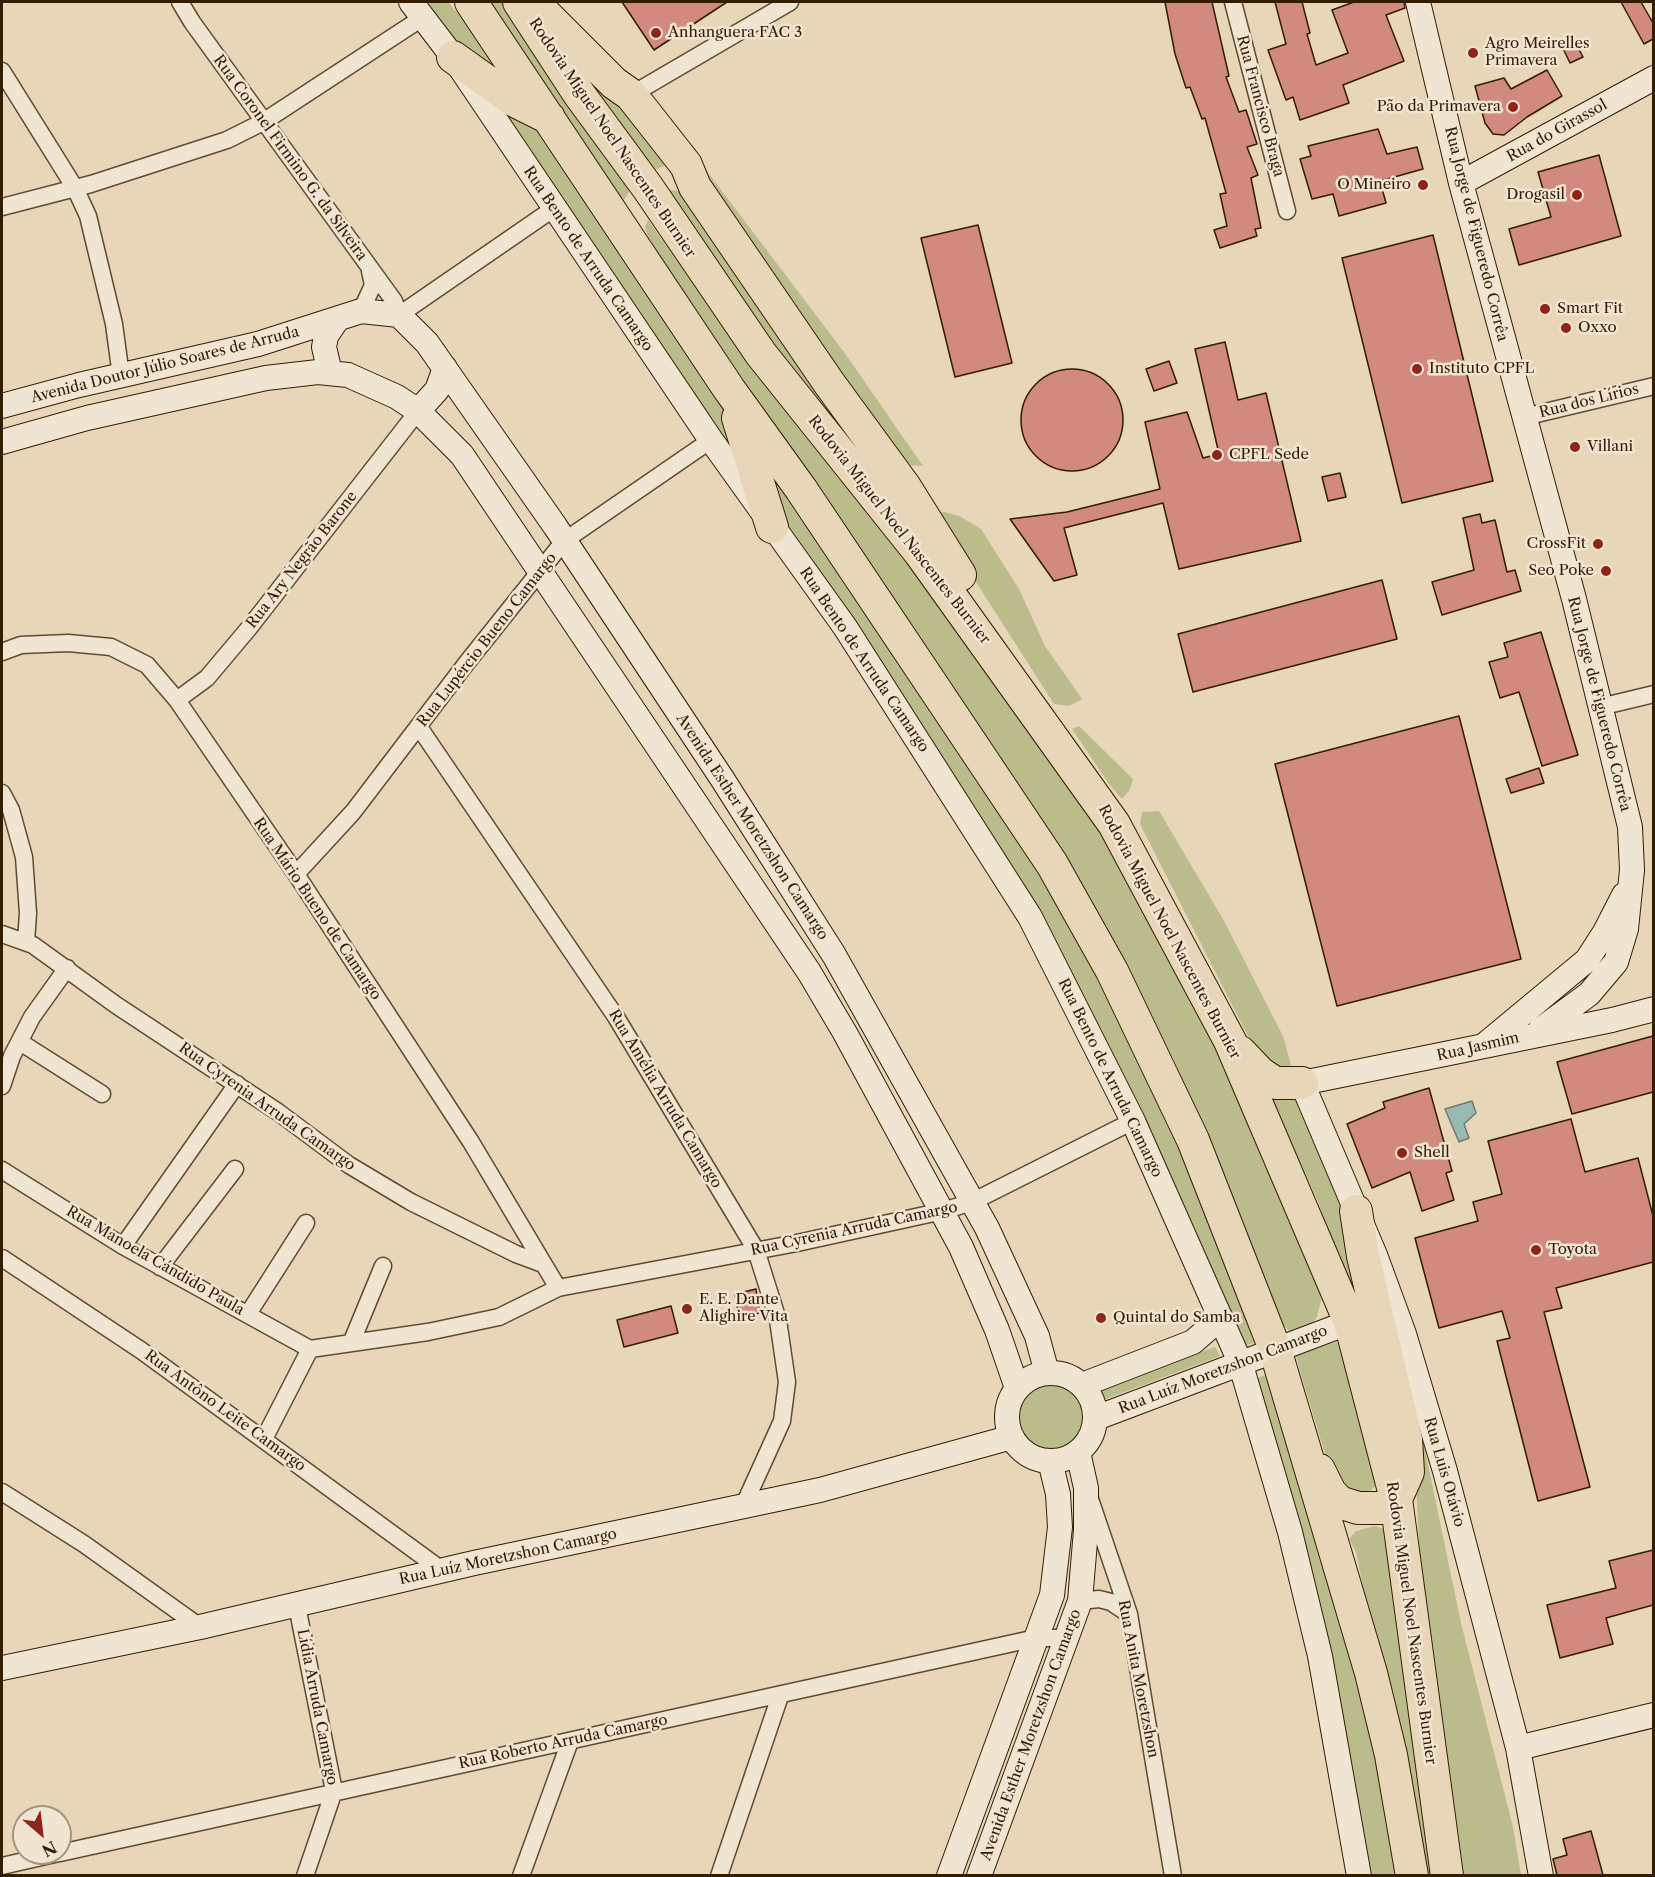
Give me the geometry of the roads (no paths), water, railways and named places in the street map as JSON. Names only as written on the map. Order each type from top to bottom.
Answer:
[{"type":"highway","points":[[471,2],[729,389],[801,489],[1057,873],[1112,971],[1193,1140],[1275,1349],[1371,1673],[1391,1755],[1412,1875]]},
{"type":"highway","name":"Rodovia Miguel Noel Nascentes Burnier","points":[[519,2],[579,94],[648,188],[761,354],[920,553],[1114,824],[1230,1041],[1350,1322],[1396,1499],[1447,1875]]},
{"type":"highway","points":[[532,2],[614,83],[632,95],[686,165],[695,187],[904,488],[1056,715],[1050,732]]},
{"type":"highway","points":[[453,57],[513,100],[550,118]]},
{"type":"highway","points":[[637,248],[632,223],[640,200],[648,188],[661,182],[681,180],[695,187]]},
{"type":"highway","points":[[729,389],[772,527]]},
{"type":"highway","points":[[1230,1041],[1260,1074],[1275,1083],[1302,1083]]},
{"type":"highway","points":[[1294,1411],[1330,1492],[1339,1502],[1358,1508],[1382,1508],[1396,1499],[1408,1472],[1406,1439],[1363,1256],[1356,1211]]},
{"type":"main road","name":"Rua Jorge de Figueredo Corrêa","points":[[1418,2],[1461,183],[1630,826],[1633,862],[1622,949],[1616,962],[1589,994],[1533,1035]]},
{"type":"main road","name":"Rua Bento de Arruda Camargo","points":[[417,10],[453,57],[711,440],[844,627],[1024,907],[1133,1121],[1240,1362],[1290,1532],[1320,1656],[1359,1875]]},
{"type":"main road","name":"Rua do Girassol","points":[[1461,183],[1653,78]]},
{"type":"main road","name":"Avenida Doutor Júlio Soares de Arruda","points":[[2,406],[258,345],[361,311],[399,315]]},
{"type":"main road","name":"Avenida Esther Moretzshon Camargo","points":[[399,315],[427,343],[445,368],[564,541],[788,880],[871,1018],[987,1228],[1036,1336],[1047,1373]]},
{"type":"main road","points":[[330,373],[324,347],[326,336],[337,320]]},
{"type":"main road","points":[[418,411],[437,390],[445,368]]},
{"type":"main road","points":[[2,442],[87,418],[266,378],[330,373],[348,375],[397,397],[418,411],[462,455],[809,972],[943,1211],[997,1330],[1017,1388]]},
{"type":"main road","name":"Rua Jorge de Figueredo Corrêa","points":[[1482,1047],[1572,975],[1587,960],[1602,938],[1629,885]]},
{"type":"main road","points":[[1572,975],[1612,1020]]},
{"type":"main road","name":"Rua Jasmim","points":[[1302,1083],[1612,1020],[1653,1009]]},
{"type":"main road","points":[[1320,1120],[1329,1094],[1337,1086],[1359,1073]]},
{"type":"main road","name":"Rua Luis Otávio","points":[[1302,1083],[1320,1120],[1404,1334],[1445,1472],[1518,1748],[1541,1875]]},
{"type":"main road","points":[[1082,1385],[1193,1342],[1209,1328],[1217,1310]]},
{"type":"main road","name":"Rua Luíz Moretzshon Camargo","points":[[1096,1418],[1350,1322]]},
{"type":"main road","points":[[1047,1373],[1060,1373],[1082,1385],[1092,1400],[1096,1418],[1087,1443],[1078,1452],[1065,1459],[1050,1461],[1035,1458],[1021,1450],[1012,1437],[1007,1412],[1017,1388],[1026,1381],[1047,1373]]},
{"type":"main road","name":"Rua Luíz Moretzshon Camargo","points":[[2,1668],[297,1606],[443,1571],[820,1490],[1012,1437]]},
{"type":"main road","name":"Avenida Esther Moretzshon Camargo","points":[[979,1875],[1080,1602],[1086,1530],[1086,1488],[1078,1452]]},
{"type":"main road","name":"Avenida Esther Moretzshon Camargo","points":[[949,1875],[1052,1595],[1060,1527],[1058,1494],[1050,1461]]},
{"type":"main road","points":[[1518,1748],[1653,1715]]},
{"type":"street","name":"Rua Coronel Firmino G. da Silveira","points":[[180,2],[263,122],[394,301],[399,315]]},
{"type":"street","points":[[632,95],[790,2]]},
{"type":"street","name":"Rua Francisco Braga","points":[[1233,2],[1287,211]]},
{"type":"street","points":[[2,207],[75,188],[227,140],[263,122],[417,10]]},
{"type":"street","points":[[2,71],[75,188],[88,216],[114,324],[121,376]]},
{"type":"street","points":[[399,315],[553,208]]},
{"type":"street","points":[[361,311],[372,285],[370,270]]},
{"type":"street","name":"Rua dos Lírios","points":[[1524,417],[1653,386]]},
{"type":"street","name":"Rua Ary Negrão Barone","points":[[177,700],[207,678],[249,628],[418,411]]},
{"type":"street","name":"Rua Lupércio Bueno Camargo","points":[[296,874],[353,812],[465,665],[564,541],[711,440]]},
{"type":"street","name":"Rua Mário Bueno de Camargo","points":[[2,652],[21,645],[68,643],[111,647],[147,664],[177,700],[296,874],[471,1142],[558,1288]]},
{"type":"street","points":[[1600,707],[1653,694]]},
{"type":"street","name":"Rua Amélia Arruda Camargo","points":[[418,728],[616,1017],[756,1250],[778,1320],[787,1382],[782,1421],[743,1507]]},
{"type":"street","points":[[2,793],[11,810],[24,857],[28,913],[26,942]]},
{"type":"street","name":"Rua Cyrenia Arruda Camargo","points":[[2,934],[26,942],[67,968],[116,1005],[237,1084],[349,1165],[411,1202],[516,1254],[543,1264]]},
{"type":"street","points":[[2,1086],[32,1017],[67,968]]},
{"type":"street","points":[[20,1042],[102,1094]]},
{"type":"street","points":[[123,1246],[237,1084]]},
{"type":"street","name":"Rua Cyrenia Arruda Camargo","points":[[310,1349],[352,1341],[428,1332],[499,1317],[558,1288],[943,1211],[972,1202],[1133,1121]]},
{"type":"street","points":[[160,1266],[235,1169]]},
{"type":"street","name":"Rua Manoela Cándido Paula","points":[[2,1170],[123,1246],[310,1349]]},
{"type":"street","points":[[248,1314],[306,1223]]},
{"type":"street","name":"Rua Antôno Leite Camargo","points":[[2,1258],[93,1317],[443,1571]]},
{"type":"street","points":[[352,1341],[383,1266]]},
{"type":"street","points":[[264,1439],[310,1349]]},
{"type":"street","name":"Rua Anita Moretzshon","points":[[1086,1488],[1129,1614],[1173,1875]]},
{"type":"street","points":[[2,1492],[84,1544],[200,1627]]},
{"type":"street","points":[[1080,1602],[1099,1599],[1111,1602],[1129,1614]]},
{"type":"street","name":"Lídia Arruda Camargo","points":[[297,1606],[334,1791],[305,1875]]},
{"type":"street","name":"Rua Roberto Arruda Camargo","points":[[72,1850],[1036,1638],[1066,1638]]},
{"type":"street","points":[[719,1875],[780,1696]]},
{"type":"street","points":[[521,1875],[570,1741]]},
{"type":"water","points":[[1472,1101],[1476,1113],[1464,1124],[1469,1138],[1459,1142],[1445,1109]]},
{"type":"place","name":"Anhanguera FAC 3","points":[[656,33]]},
{"type":"place","name":"Agro Meirelles Primavera","points":[[1473,53]]},
{"type":"place","name":"Pão da Primavera","points":[[1513,107]]},
{"type":"place","name":"O Mineiro","points":[[1423,185]]},
{"type":"place","name":"Drogasil","points":[[1577,195]]},
{"type":"place","name":"Smart Fit","points":[[1545,309]]},
{"type":"place","name":"Oxxo","points":[[1566,328]]},
{"type":"place","name":"Instituto CPFL","points":[[1417,369]]},
{"type":"place","name":"Villani","points":[[1575,447]]},
{"type":"place","name":"CPFL Sede","points":[[1217,455]]},
{"type":"place","name":"CrossFit","points":[[1598,544]]},
{"type":"place","name":"Seo Poke","points":[[1606,571]]},
{"type":"place","name":"Shell","points":[[1402,1153]]},
{"type":"place","name":"Toyota","points":[[1536,1250]]},
{"type":"place","name":"E. E. Dante Alighire Vita","points":[[687,1309]]},
{"type":"place","name":"Quintal do Samba","points":[[1101,1318]]}]
